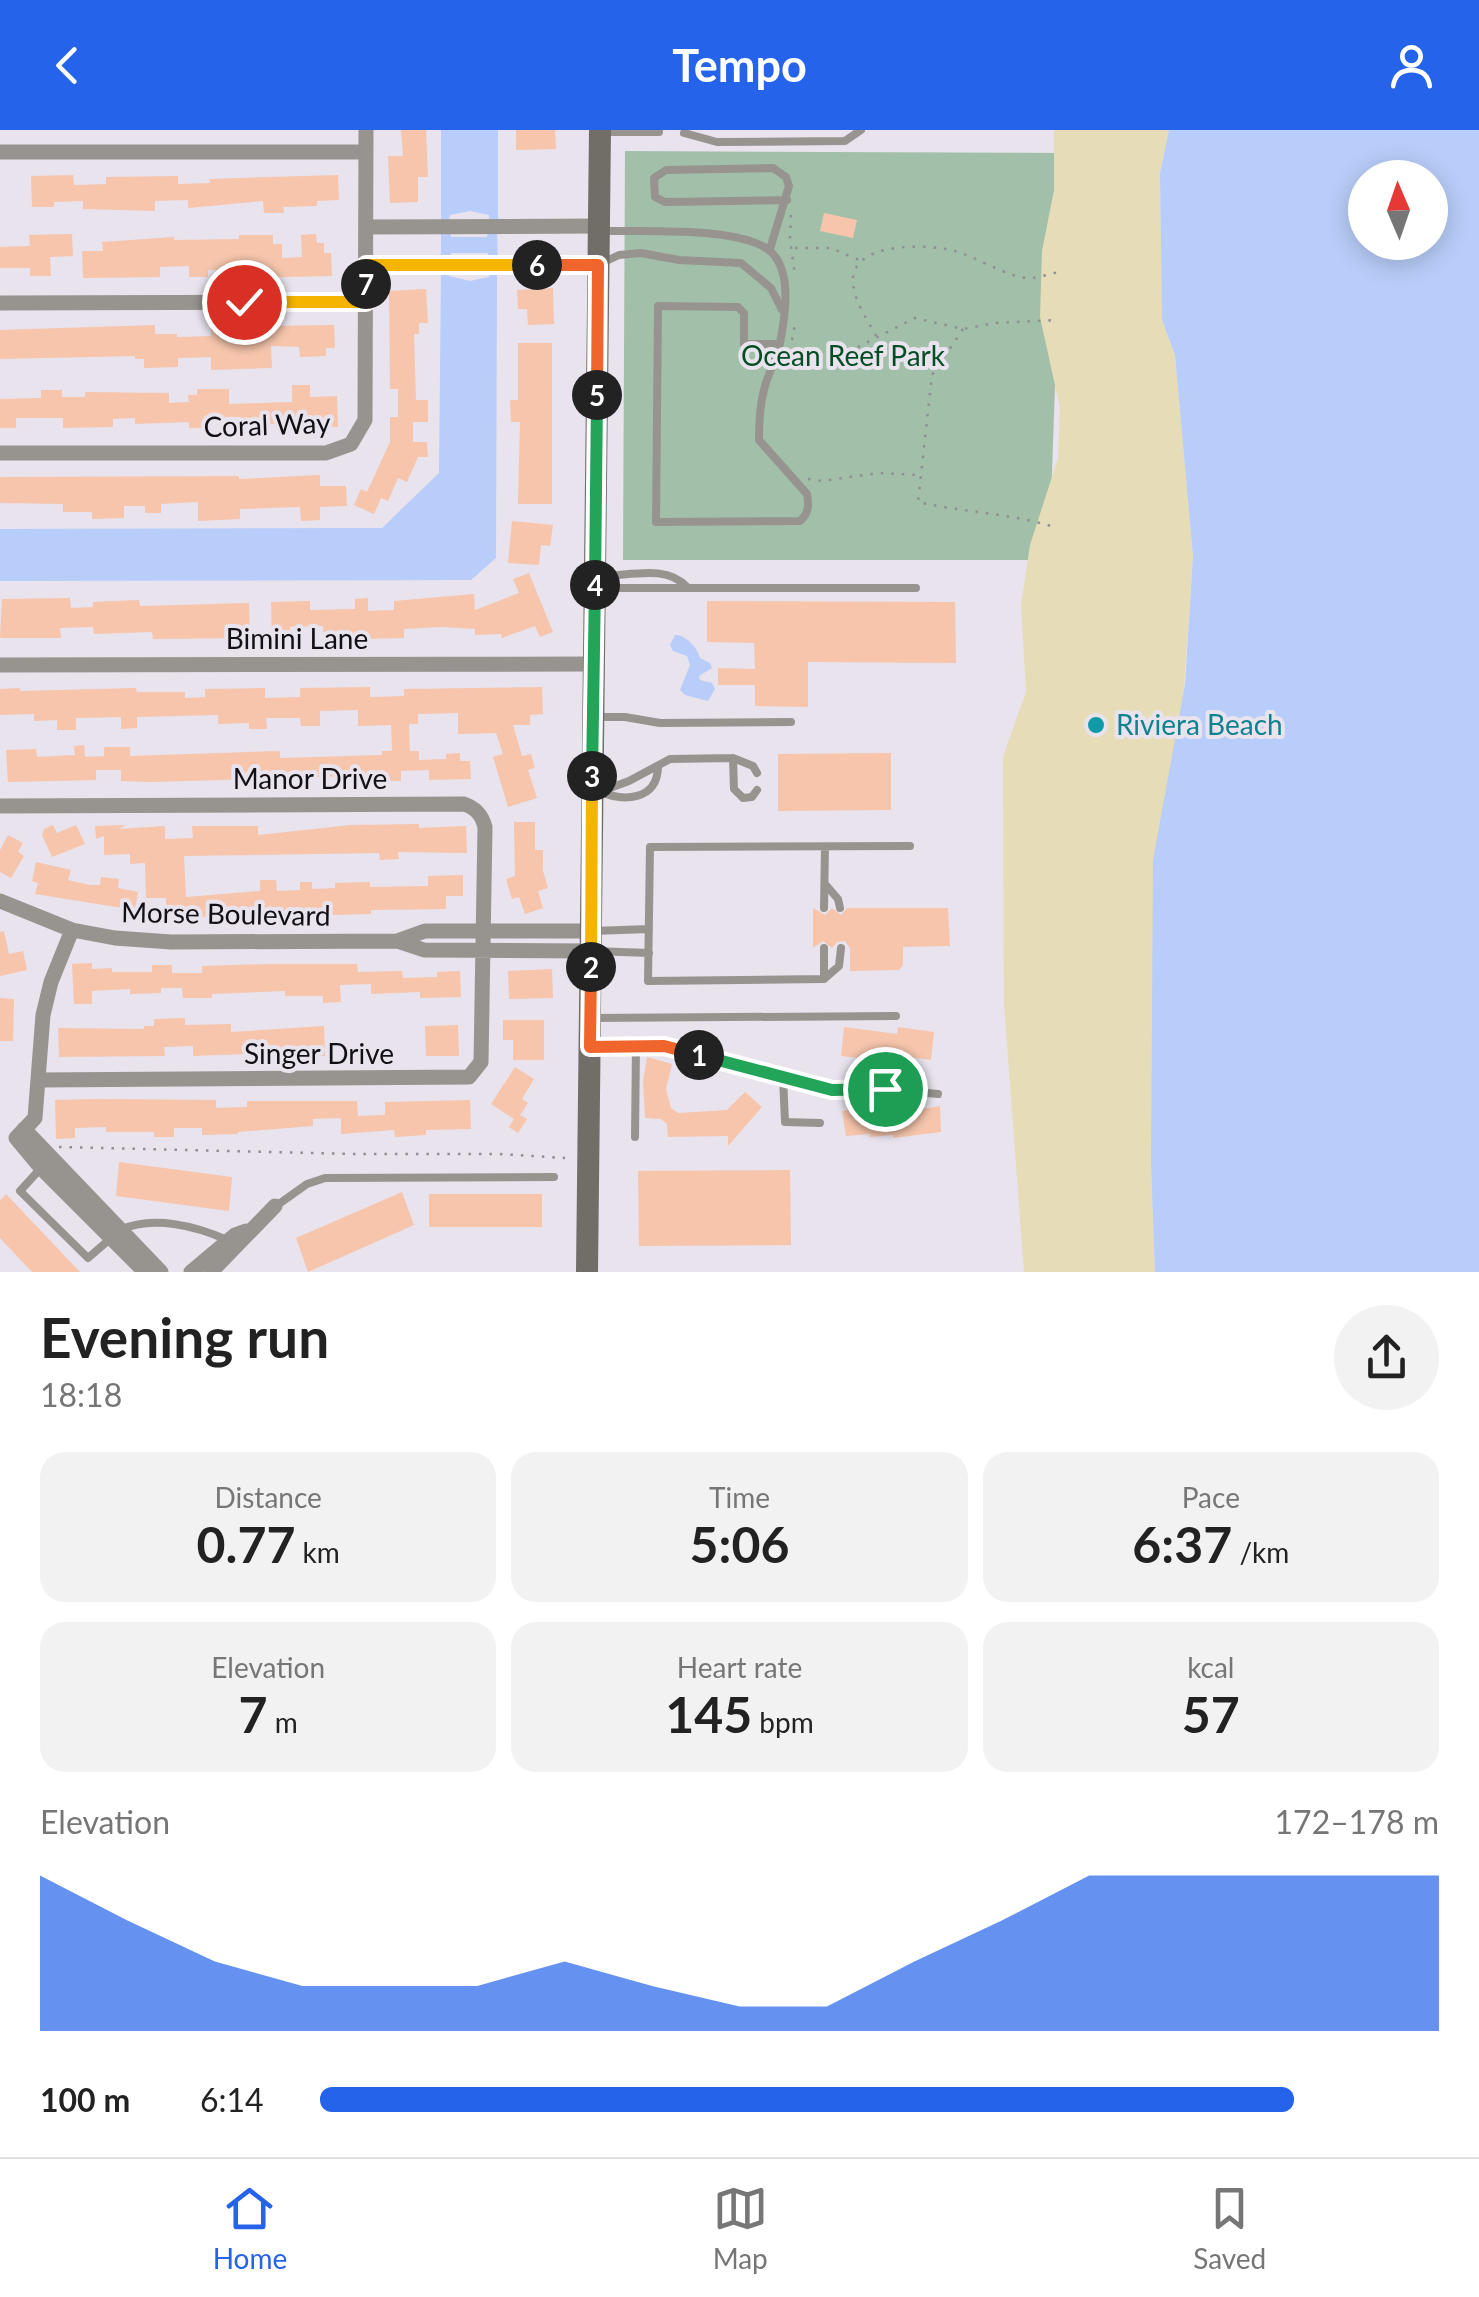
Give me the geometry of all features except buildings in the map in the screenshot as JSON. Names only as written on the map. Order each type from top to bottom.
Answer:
[{"type":"main road","points":[[588,1272],[591,941],[597,791],[593,717],[600,131]]},
{"type":"street","name":"Coral Way","points":[[0,453],[335,452],[358,437],[366,420],[366,130]]},
{"type":"street","points":[[0,152],[366,152]]},
{"type":"street","points":[[366,227],[598,226]]},
{"type":"street","points":[[366,265],[598,265]]},
{"type":"street","points":[[0,303],[366,302]]},
{"type":"street","name":"Bimini Lane","points":[[0,665],[594,664]]},
{"type":"street","name":"Manor Drive","points":[[0,806],[464,804],[483,818],[485,827],[483,950]]},
{"type":"street","name":"Morse Boulevard","points":[[0,900],[72,930],[150,941],[397,941],[424,932],[483,931],[591,941]]},
{"type":"street","points":[[72,930],[51,982],[43,1015],[35,1118],[13,1135],[115,1234],[145,1272]]},
{"type":"street","name":"Morse Boulevard","points":[[397,941],[424,950],[483,950],[591,941]]},
{"type":"street","name":"Singer Drive","points":[[38,1080],[469,1076],[481,1062],[483,950]]},
{"type":"street","points":[[211,1272],[275,1206]]},
{"type":"street","points":[[192,1272],[228,1240],[254,1228]]},
{"type":"street","points":[[115,1234],[162,1272]]},
{"type":"lane","points":[[684,132],[718,142],[845,141],[860,130]]},
{"type":"lane","points":[[600,131],[659,132]]},
{"type":"lane","points":[[770,250],[787,200],[790,186],[786,177],[773,168],[666,170],[656,174],[653,182],[655,197],[665,202],[787,200]]},
{"type":"lane","points":[[598,226],[608,232],[712,234],[770,250],[781,264],[786,290],[780,344],[763,390],[759,440],[806,494],[809,505],[800,521],[656,522],[658,306],[741,308],[744,344],[780,344]]},
{"type":"lane","points":[[598,265],[619,255],[641,253],[680,260],[742,263],[771,288],[783,312]]},
{"type":"lane","points":[[595,582],[660,572],[677,577],[686,587]]},
{"type":"lane","points":[[595,582],[686,587],[916,588]]},
{"type":"lane","points":[[593,717],[660,722],[791,722]]},
{"type":"lane","points":[[597,791],[630,781],[670,758],[733,758],[742,760],[757,773]]},
{"type":"lane","points":[[733,758],[734,789],[743,798],[752,797],[757,790]]},
{"type":"lane","points":[[597,791],[608,796],[639,796],[656,783],[658,767]]},
{"type":"lane","points":[[630,781],[639,796]]},
{"type":"lane","points":[[841,948],[840,966],[824,979],[648,981],[650,847],[910,846]]},
{"type":"lane","points":[[824,908],[826,847]]},
{"type":"lane","points":[[825,884],[838,899],[840,908]]},
{"type":"lane","points":[[591,941],[649,929]]},
{"type":"lane","points":[[591,941],[649,952]]},
{"type":"lane","points":[[824,948],[824,979]]},
{"type":"lane","points":[[590,1018],[896,1016]]},
{"type":"lane","points":[[634,1137],[636,1046]]},
{"type":"lane","points":[[590,1047],[664,1046],[832,1090],[938,1094]]},
{"type":"lane","points":[[782,1077],[785,1122],[820,1123]]},
{"type":"lane","points":[[42,1159],[20,1191],[88,1258],[115,1234],[133,1225],[156,1223],[204,1229],[228,1240]]},
{"type":"lane","points":[[275,1206],[307,1184],[326,1178],[554,1177]]},
{"type":"path","points":[[793,248],[832,248],[862,261]]},
{"type":"path","points":[[876,336],[857,299],[853,276],[862,261],[877,251],[952,250],[1026,278],[1059,272]]},
{"type":"path","points":[[780,344],[797,358],[840,356],[915,318],[964,329],[994,323],[1058,320]]},
{"type":"path","points":[[964,329],[932,375],[918,502],[952,510],[1021,517],[1050,526]]},
{"type":"path","points":[[789,477],[822,481],[879,473],[921,475]]},
{"type":"path","points":[[42,1159],[65,1146],[565,1158]]},
{"type":"green space","name":"Ocean Reef Park","points":[[625,151],[1063,153],[1049,560],[623,560]]},
{"type":"sand","name":"Riviera Beach","points":[[1054,130],[1169,130],[1160,173],[1162,320],[1175,355],[1193,556],[1151,1166],[1155,1272],[1024,1272],[1004,1004],[1003,757],[1026,692],[1021,605],[1030,545],[1058,458],[1060,408],[1040,317],[1042,251],[1054,190]]},
{"type":"water","points":[[441,130],[498,130],[498,220],[470,211],[441,221]]},
{"type":"water","points":[[1169,130],[1479,130],[1479,1272],[1155,1272],[1151,1166],[1153,860],[1185,684],[1193,556],[1175,355],[1162,320],[1160,173]]},
{"type":"water","points":[[450,231],[451,237],[487,237],[488,232],[497,232],[498,260],[488,260],[488,253],[451,253],[450,260],[441,260],[441,232]]},
{"type":"water","points":[[441,271],[470,281],[497,271],[496,558],[471,580],[0,581],[0,529],[382,528],[439,473]]},
{"type":"water","points":[[675,635],[687,639],[700,658],[710,663],[712,668],[699,676],[715,689],[708,701],[680,690],[690,665],[687,656],[673,651],[670,645]]},
{"type":"place","name":"Riviera Beach","points":[[1096,725]]},
{"type":"route","points":[[244,302],[366,302],[366,265],[598,265],[590,1047],[664,1046],[832,1090],[885,1089]]}]
